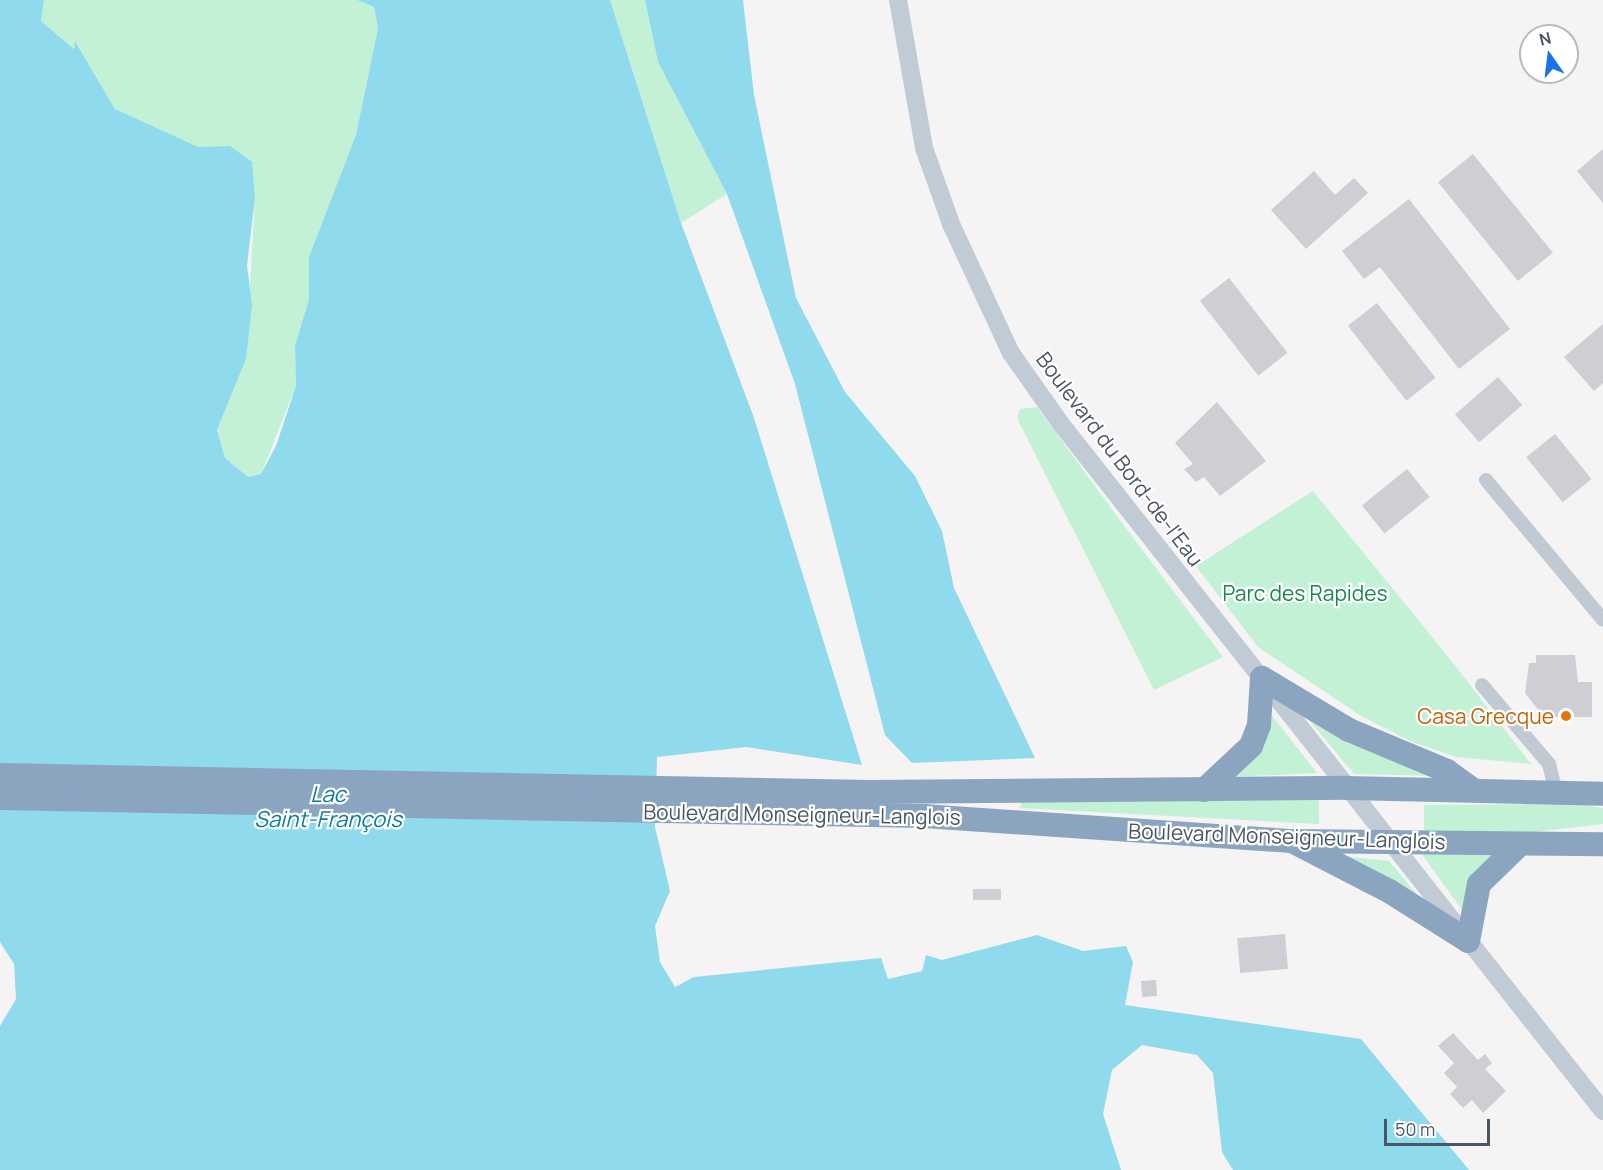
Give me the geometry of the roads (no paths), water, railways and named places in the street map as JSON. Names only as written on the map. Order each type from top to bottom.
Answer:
[{"type":"highway","points":[[1204,790],[1251,746],[1258,725],[1262,678],[1349,730],[1447,771],[1473,789]]},
{"type":"highway","name":"Boulevard Monseigneur-Langlois","points":[[0,775],[656,799],[972,818],[1292,841],[1603,844]]},
{"type":"highway","name":"Boulevard Monseigneur-Langlois","points":[[0,798],[656,799],[1347,788],[1473,789],[1603,794]]},
{"type":"highway","points":[[1292,841],[1389,891],[1468,941],[1479,884],[1520,844]]},
{"type":"street","name":"Boulevard du Bord-de-l'Eau","points":[[898,0],[924,148],[951,224],[1011,353],[1347,788],[1393,843],[1603,1111]]},
{"type":"street","points":[[1486,480],[1603,620]]},
{"type":"street","points":[[1482,685],[1549,764],[1556,792]]},
{"type":"water","name":"Lac Saint-François","points":[[0,0],[44,0],[41,21],[74,49],[75,41],[115,109],[198,147],[230,146],[252,162],[255,198],[247,265],[252,305],[246,359],[217,430],[225,458],[248,477],[261,474],[276,446],[296,386],[295,346],[309,299],[309,257],[356,135],[378,28],[374,7],[357,0],[610,0],[681,223],[754,418],[862,765],[746,747],[657,757],[655,827],[670,891],[655,926],[660,962],[675,987],[694,977],[881,958],[888,979],[922,971],[926,955],[942,960],[1037,935],[1083,951],[1126,946],[1133,962],[1125,1005],[1361,1039],[1469,1170],[1233,1170],[1222,1152],[1213,1073],[1197,1055],[1142,1045],[1112,1070],[1103,1114],[1121,1170],[0,1170],[0,1026],[16,999],[14,964],[0,942]]},
{"type":"water","points":[[645,0],[743,0],[754,95],[796,298],[845,392],[915,476],[942,531],[954,588],[1035,758],[912,763],[885,735],[795,384],[727,194],[658,62]]},
{"type":"place","name":"Casa Grecque","points":[[1566,716]]},
{"type":"park label","name":"Parc des Rapides","points":[[1305,593]]}]
